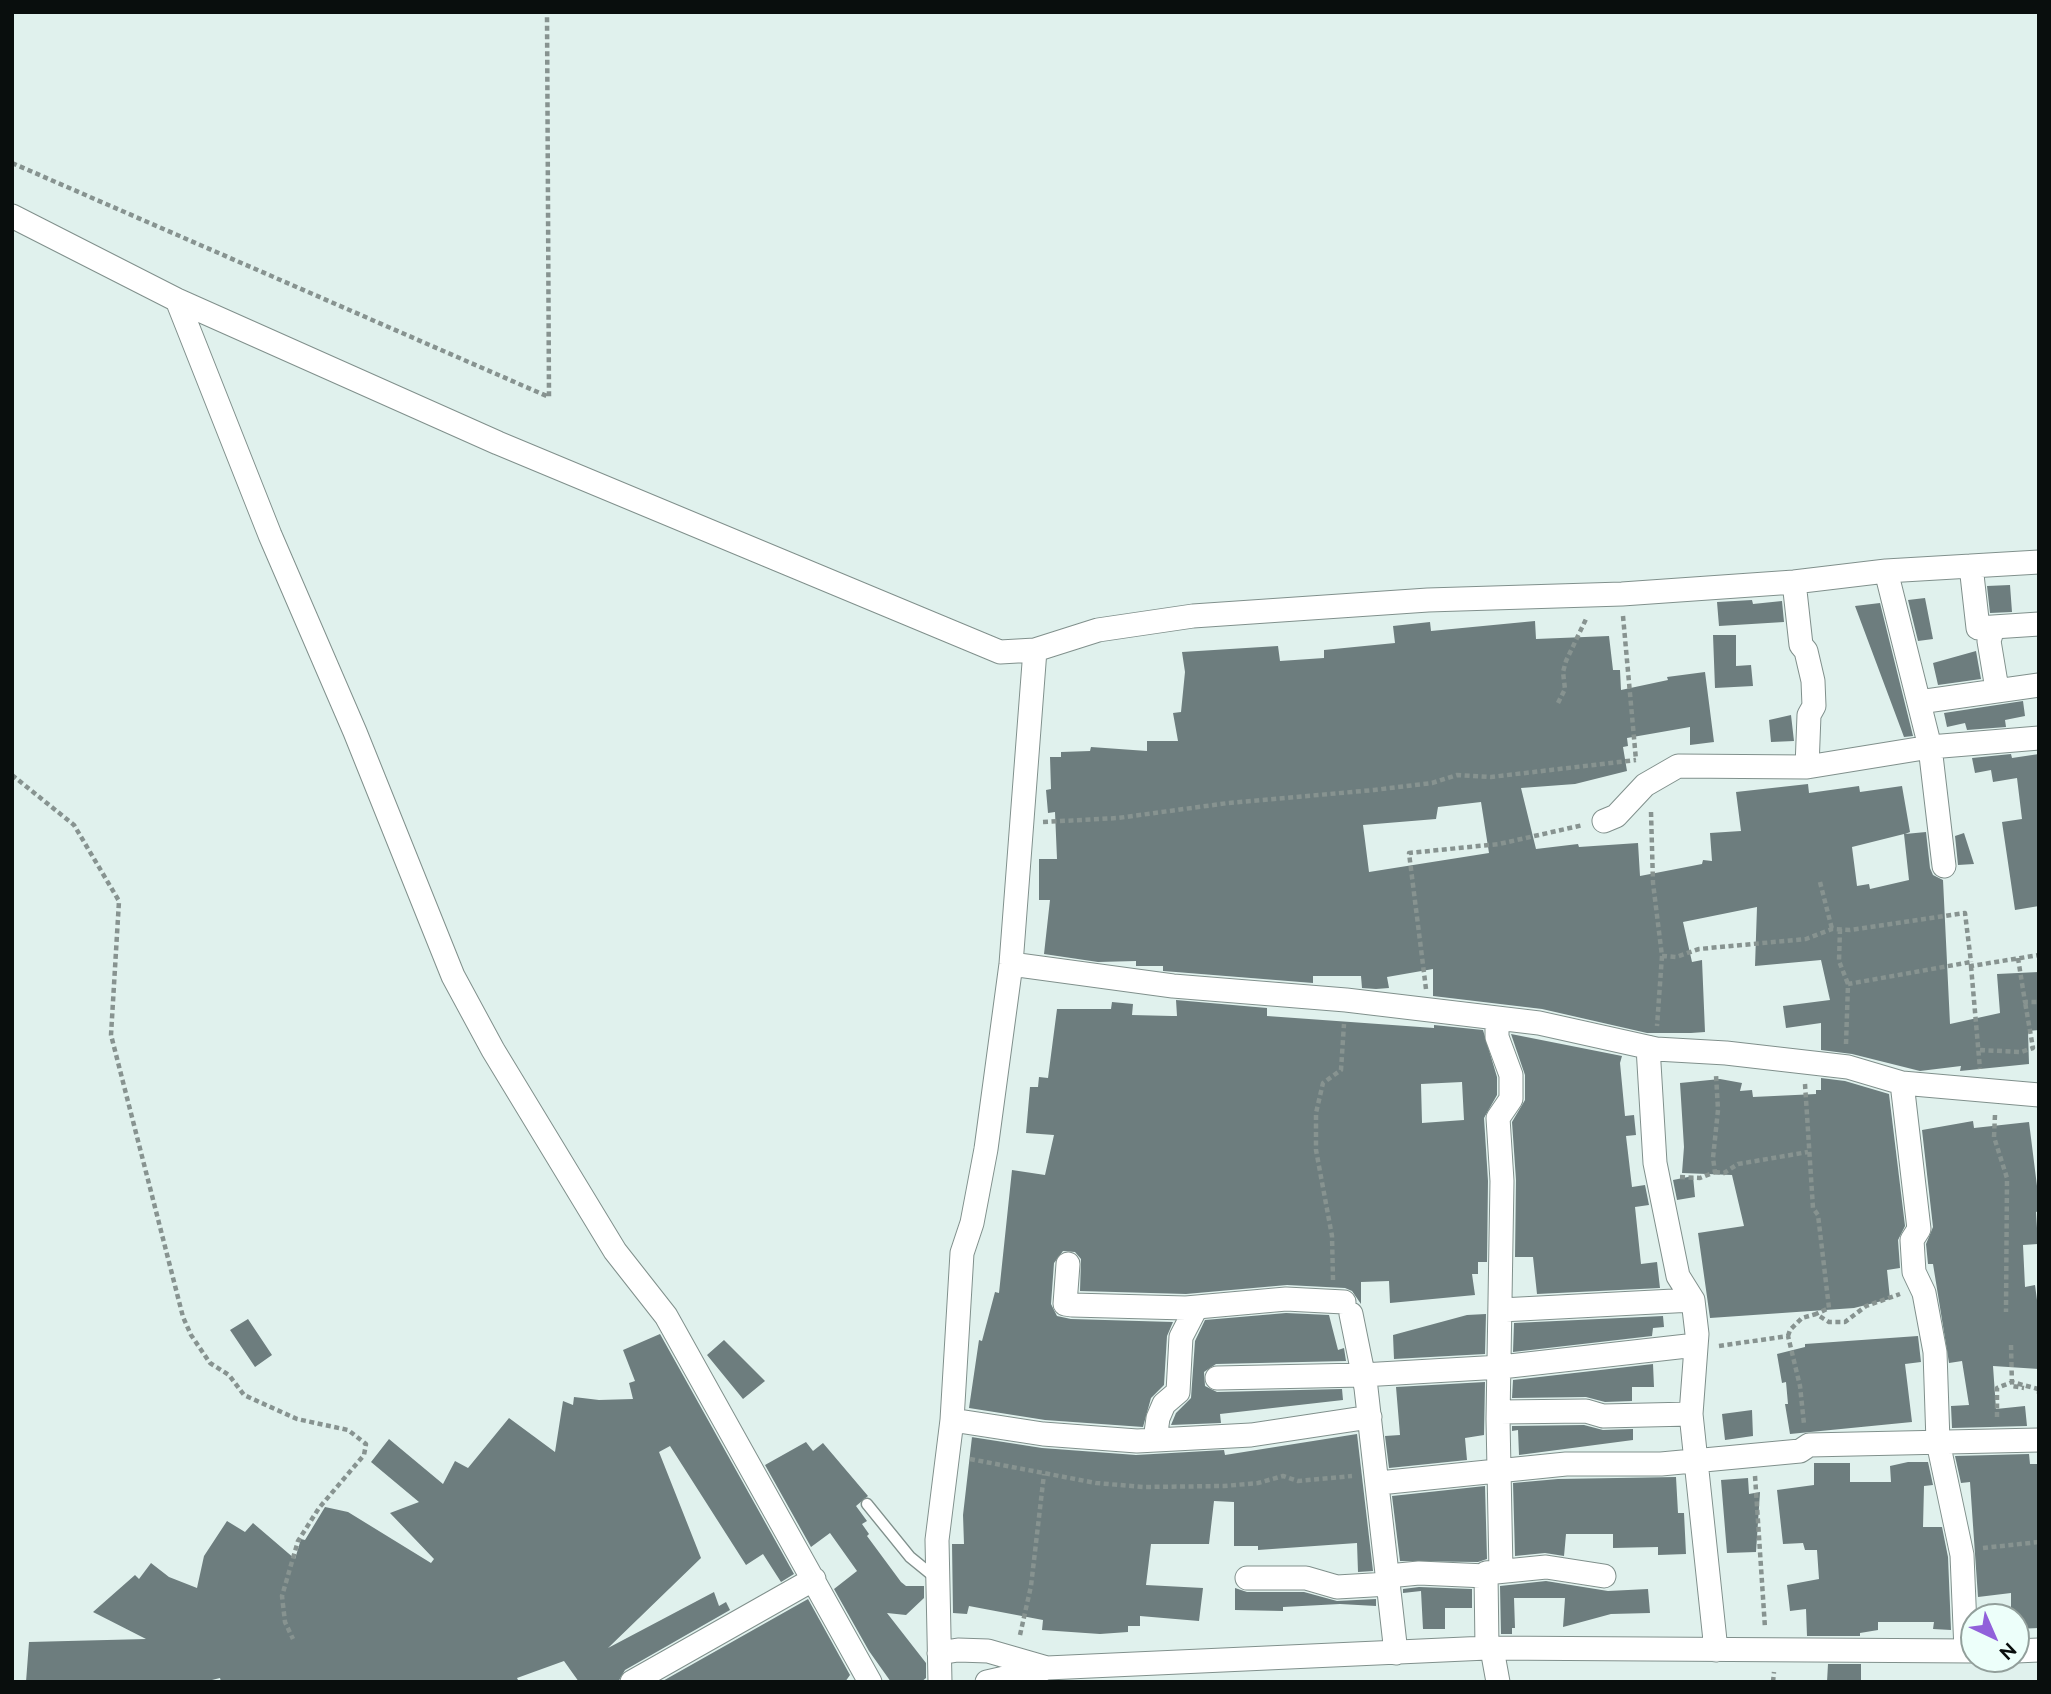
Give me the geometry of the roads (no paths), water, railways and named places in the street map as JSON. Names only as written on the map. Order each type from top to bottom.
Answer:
[{"type":"street","points":[[12,216],[177,300],[498,443],[989,650],[1035,650],[1098,630],[1193,616],[1428,600],[1590,595],[1794,582],[1886,571],[2039,562]]},
{"type":"street","points":[[177,300],[270,535],[355,732],[453,976],[493,1049],[615,1251],[666,1316],[870,1682]]},
{"type":"street","points":[[1971,566],[1977,625],[1981,629],[2039,624]]},
{"type":"street","points":[[1886,571],[1930,747],[1944,866]]},
{"type":"street","points":[[1794,582],[1801,645],[1806,650],[1813,681],[1814,709],[1810,715],[1807,767]]},
{"type":"street","points":[[1993,628],[1989,641],[1997,689]]},
{"type":"street","points":[[940,1682],[937,1540],[952,1420],[962,1253],[972,1223],[986,1149],[1012,964],[1035,650]]},
{"type":"street","points":[[1919,702],[2039,685]]},
{"type":"street","points":[[1604,821],[1616,816],[1645,785],[1678,766],[1807,767],[1930,747],[2039,738]]},
{"type":"street","points":[[1012,964],[1173,986],[1346,1000],[1539,1023],[1648,1047],[1847,1067],[1902,1083],[2039,1095]]},
{"type":"street","points":[[1497,1018],[1497,1037],[1511,1075],[1511,1099],[1498,1118],[1502,1181],[1498,1257],[1501,1367],[1490,1649],[1498,1682]]},
{"type":"street","points":[[1648,1047],[1658,1178],[1678,1276],[1693,1300],[1696,1348],[1691,1413],[1716,1650]]},
{"type":"street","points":[[1902,1083],[1919,1229],[1912,1240],[1914,1272],[1924,1293],[1935,1352],[1938,1442],[1961,1551],[1966,1603]]},
{"type":"street","points":[[1068,1264],[1065,1304],[1196,1308],[1286,1299],[1348,1308],[1370,1417],[1396,1653]]},
{"type":"street","points":[[1501,1310],[1693,1300]]},
{"type":"street","points":[[1155,1440],[1157,1418],[1164,1404],[1178,1392],[1181,1337],[1196,1308]]},
{"type":"street","points":[[1217,1378],[1362,1376],[1501,1367],[1696,1348]]},
{"type":"street","points":[[1500,1412],[1576,1411],[1603,1416],[1691,1413]]},
{"type":"street","points":[[952,1420],[1043,1434],[1155,1440],[1251,1435],[1370,1417]]},
{"type":"street","points":[[1376,1478],[1597,1462],[1661,1464],[1800,1451],[1809,1445],[2039,1440]]},
{"type":"street","points":[[1247,1578],[1306,1578],[1337,1587],[1419,1573],[1494,1574],[1546,1567],[1604,1576]]},
{"type":"street","points":[[632,1682],[814,1579]]},
{"type":"street","points":[[987,1682],[1047,1668],[1490,1649],[1960,1651]]},
{"type":"street","points":[[939,1653],[974,1650],[1004,1655],[1047,1668]]},
{"type":"lane","points":[[867,1504],[910,1557],[937,1579]]}]
